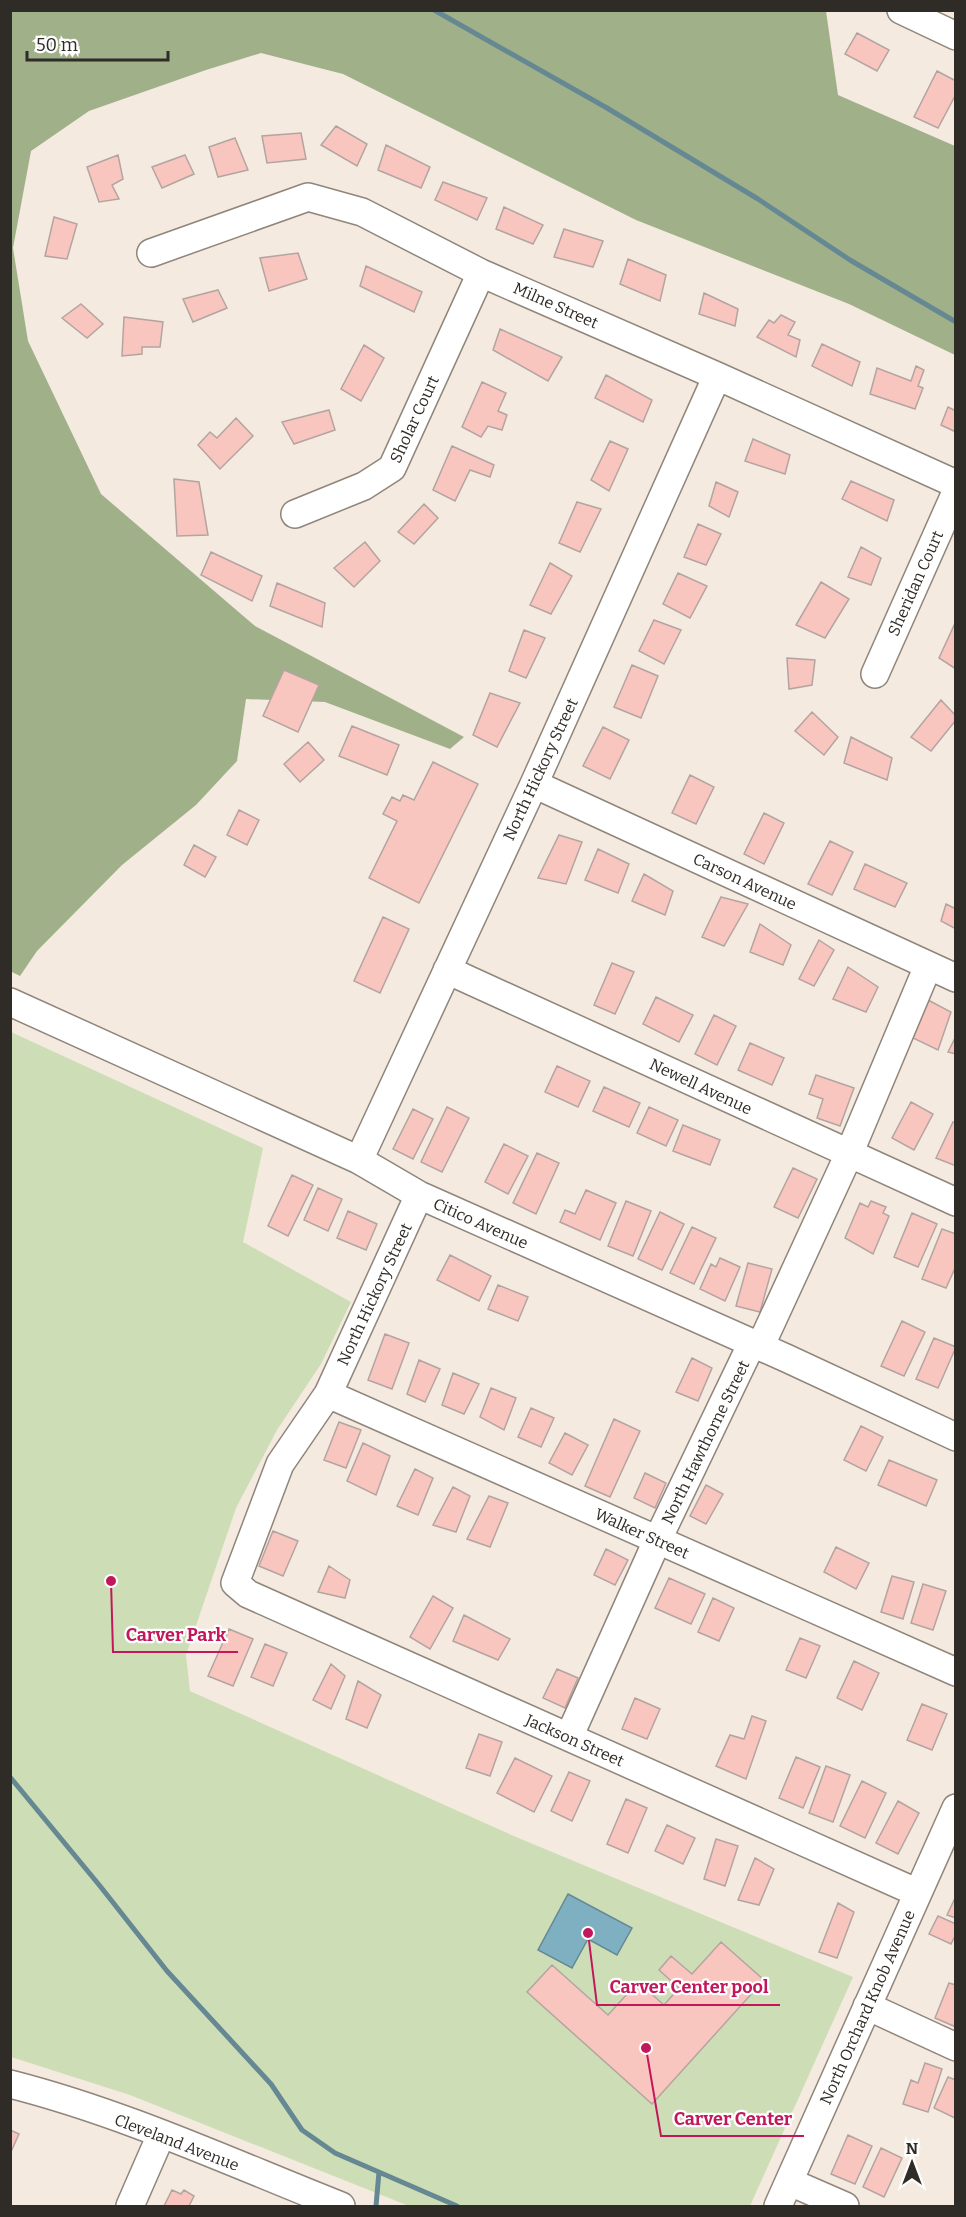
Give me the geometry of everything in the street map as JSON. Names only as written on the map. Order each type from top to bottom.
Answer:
[{"type":"street","points":[[901,10],[956,36]]},
{"type":"street","name":"Milne Street","points":[[151,254],[308,197],[362,212],[481,273],[956,484]]},
{"type":"street","name":"Sholar Court","points":[[295,514],[364,486],[392,468],[481,273]]},
{"type":"street","name":"North Hickory Street","points":[[358,1160],[534,784],[717,376]]},
{"type":"street","name":"Sheridan Court","points":[[875,674],[956,492]]},
{"type":"street","name":"Carson Avenue","points":[[534,784],[956,978]]},
{"type":"street","name":"North Hawthorne Street","points":[[570,1737],[657,1540],[849,1154],[928,966]]},
{"type":"street","name":"Newell Avenue","points":[[447,970],[956,1202]]},
{"type":"street","name":"Citico Avenue","points":[[10,1002],[358,1160],[419,1195],[956,1437]]},
{"type":"street","name":"North Hickory Street","points":[[235,1583],[280,1464],[328,1394],[419,1195]]},
{"type":"street","name":"Walker Street","points":[[328,1394],[956,1672]]},
{"type":"street","name":"Jackson Street","points":[[235,1583],[248,1594],[918,1893]]},
{"type":"street","name":"North Orchard Knob Avenue","points":[[778,2206],[918,1893],[949,1840],[956,1808]]},
{"type":"street","points":[[867,2006],[956,2047]]},
{"type":"street","name":"Cleveland Avenue","points":[[10,2084],[60,2097],[162,2134],[341,2206]]},
{"type":"street","points":[[130,2206],[162,2134]]},
{"type":"street","points":[[790,2182],[845,2206]]},
{"type":"green space","points":[[10,11],[826,11],[838,95],[955,146],[955,355],[849,304],[636,220],[343,74],[261,53],[89,111],[31,151],[13,248],[28,341],[101,494],[255,626],[464,737],[450,749],[325,702],[246,699],[237,761],[196,805],[122,865],[37,951],[20,976],[10,971]]},
{"type":"green space","points":[[11,1032],[263,1148],[243,1242],[351,1302],[321,1364],[277,1430],[236,1508],[186,1655],[190,1691],[516,1837],[853,1977],[750,2206],[409,2206],[130,2095],[11,2057]]},
{"type":"water","points":[[568,1894],[632,1928],[617,1955],[588,1939],[572,1968],[538,1950]]},
{"type":"building","points":[[857,33],[889,50],[877,71],[845,54]]},
{"type":"building","points":[[937,71],[956,81],[956,94],[938,128],[914,117]]},
{"type":"building","points":[[336,126],[367,144],[357,166],[321,145]]},
{"type":"building","points":[[301,133],[306,159],[267,163],[262,136]]},
{"type":"building","points":[[235,138],[248,170],[218,177],[209,147]]},
{"type":"building","points":[[386,145],[430,167],[421,188],[378,170]]},
{"type":"building","points":[[118,155],[123,179],[112,185],[119,199],[99,202],[87,167]]},
{"type":"building","points":[[185,155],[194,174],[162,188],[152,167]]},
{"type":"building","points":[[443,182],[487,198],[477,220],[435,200]]},
{"type":"building","points":[[504,207],[543,225],[533,244],[496,229]]},
{"type":"building","points":[[54,217],[77,224],[67,259],[45,256]]},
{"type":"building","points":[[564,229],[603,241],[593,267],[554,257]]},
{"type":"building","points":[[298,253],[307,279],[269,291],[260,258]]},
{"type":"building","points":[[628,259],[666,275],[660,301],[620,284]]},
{"type":"building","points":[[366,266],[422,292],[414,312],[360,286]]},
{"type":"building","points":[[218,290],[227,308],[193,322],[183,299]]},
{"type":"building","points":[[704,293],[738,309],[735,326],[699,314]]},
{"type":"building","points":[[81,304],[103,324],[87,338],[62,318]]},
{"type":"building","points":[[781,315],[795,322],[788,335],[800,340],[796,357],[757,337],[769,320],[774,323]]},
{"type":"building","points":[[124,317],[163,322],[160,347],[142,347],[142,354],[122,356]]},
{"type":"building","points":[[500,329],[562,357],[548,381],[493,350]]},
{"type":"building","points":[[822,344],[860,362],[852,386],[812,366]]},
{"type":"building","points":[[364,345],[384,358],[361,401],[341,389]]},
{"type":"building","points":[[916,366],[924,370],[918,386],[923,388],[915,409],[870,394],[877,368],[911,381]]},
{"type":"building","points":[[606,375],[652,400],[643,422],[595,398]]},
{"type":"building","points":[[482,382],[506,393],[498,411],[507,415],[502,430],[488,426],[481,437],[462,427]]},
{"type":"building","points":[[948,407],[956,411],[956,432],[941,425]]},
{"type":"building","points":[[329,410],[335,430],[294,444],[282,422]]},
{"type":"building","points":[[236,418],[253,436],[220,469],[198,445],[210,432],[217,438]]},
{"type":"building","points":[[753,439],[790,455],[785,474],[745,461]]},
{"type":"building","points":[[610,441],[628,449],[609,491],[591,480]]},
{"type":"building","points":[[452,446],[494,465],[490,477],[470,470],[455,501],[433,490]]},
{"type":"building","points":[[174,479],[199,482],[208,535],[177,536]]},
{"type":"building","points":[[851,481],[894,500],[887,521],[842,499]]},
{"type":"building","points":[[716,482],[738,492],[729,517],[709,506]]},
{"type":"building","points":[[577,502],[601,509],[580,552],[559,543]]},
{"type":"building","points":[[424,504],[438,518],[414,544],[398,532]]},
{"type":"building","points":[[698,524],[721,534],[706,565],[684,557]]},
{"type":"building","points":[[365,542],[380,561],[354,587],[334,568]]},
{"type":"building","points":[[861,547],[881,558],[871,585],[848,577]]},
{"type":"building","points":[[211,552],[262,576],[252,601],[201,575]]},
{"type":"building","points":[[550,563],[572,576],[551,614],[530,605]]},
{"type":"building","points":[[678,573],[707,586],[690,618],[663,604]]},
{"type":"building","points":[[821,582],[849,599],[825,638],[796,625]]},
{"type":"building","points":[[277,583],[325,603],[322,627],[270,606]]},
{"type":"building","points":[[654,620],[681,630],[664,664],[639,651]]},
{"type":"building","points":[[956,621],[956,669],[939,658]]},
{"type":"building","points":[[524,630],[545,638],[526,678],[509,671]]},
{"type":"building","points":[[787,658],[815,660],[812,685],[789,689]]},
{"type":"building","points":[[632,665],[658,676],[641,718],[614,707]]},
{"type":"building","points":[[284,670],[319,685],[298,732],[263,716]]},
{"type":"building","points":[[490,693],[520,703],[497,747],[473,735]]},
{"type":"building","points":[[941,700],[956,716],[956,720],[931,751],[911,737]]},
{"type":"building","points":[[812,712],[838,737],[824,755],[795,731]]},
{"type":"building","points":[[352,726],[399,745],[387,775],[339,756]]},
{"type":"building","points":[[603,727],[629,740],[610,779],[583,766]]},
{"type":"building","points":[[851,737],[892,758],[887,780],[844,763]]},
{"type":"building","points":[[308,742],[324,760],[300,782],[284,764]]},
{"type":"building","points":[[433,762],[478,784],[419,903],[369,878],[397,821],[383,814],[392,797],[400,801],[403,795],[414,800]]},
{"type":"building","points":[[690,775],[714,787],[696,824],[672,813]]},
{"type":"building","points":[[239,810],[259,820],[247,845],[227,835]]},
{"type":"building","points":[[764,813],[784,823],[764,864],[744,854]]},
{"type":"building","points":[[559,835],[582,842],[566,884],[538,878]]},
{"type":"building","points":[[830,841],[853,852],[832,895],[808,884]]},
{"type":"building","points":[[194,845],[216,857],[205,877],[184,865]]},
{"type":"building","points":[[598,849],[629,864],[618,893],[585,880]]},
{"type":"building","points":[[865,864],[907,883],[895,907],[854,889]]},
{"type":"building","points":[[644,874],[673,891],[665,915],[632,901]]},
{"type":"building","points":[[721,897],[748,904],[724,946],[702,937]]},
{"type":"building","points":[[946,904],[956,909],[956,929],[941,921]]},
{"type":"building","points":[[383,917],[409,929],[380,993],[354,981]]},
{"type":"building","points":[[760,924],[791,945],[783,965],[750,952]]},
{"type":"building","points":[[819,940],[834,950],[814,986],[799,979]]},
{"type":"building","points":[[612,963],[634,972],[615,1014],[594,1005]]},
{"type":"building","points":[[848,967],[878,987],[866,1012],[833,999]]},
{"type":"building","points":[[656,997],[693,1015],[679,1042],[643,1024]]},
{"type":"building","points":[[928,1000],[951,1012],[938,1050],[913,1038]]},
{"type":"building","points":[[714,1015],[736,1026],[717,1065],[695,1054]]},
{"type":"building","points":[[956,1036],[956,1054],[948,1052]]},
{"type":"building","points":[[750,1043],[784,1058],[772,1085],[738,1070]]},
{"type":"building","points":[[557,1066],[590,1081],[578,1107],[545,1092]]},
{"type":"building","points":[[816,1075],[854,1088],[840,1126],[817,1118],[823,1099],[809,1094]]},
{"type":"building","points":[[604,1087],[640,1103],[629,1127],[593,1111]]},
{"type":"building","points":[[911,1102],[933,1114],[914,1150],[892,1138]]},
{"type":"building","points":[[447,1107],[469,1118],[442,1172],[421,1162]]},
{"type":"building","points":[[649,1107],[678,1120],[666,1146],[637,1133]]},
{"type":"building","points":[[413,1109],[433,1119],[413,1159],[393,1149]]},
{"type":"building","points":[[953,1122],[956,1123],[956,1166],[936,1158]]},
{"type":"building","points":[[683,1125],[720,1140],[710,1165],[673,1151]]},
{"type":"building","points":[[504,1144],[528,1156],[508,1194],[485,1182]]},
{"type":"building","points":[[537,1153],[559,1163],[536,1214],[513,1203]]},
{"type":"building","points":[[793,1168],[817,1179],[798,1218],[774,1207]]},
{"type":"building","points":[[292,1175],[313,1185],[288,1236],[268,1226]]},
{"type":"building","points":[[318,1188],[342,1199],[328,1231],[304,1220]]},
{"type":"building","points":[[586,1190],[616,1203],[600,1240],[560,1222],[565,1210],[575,1214]]},
{"type":"building","points":[[626,1201],[651,1211],[633,1256],[608,1246]]},
{"type":"building","points":[[871,1201],[886,1207],[883,1213],[889,1216],[873,1254],[845,1238],[860,1203],[868,1207]]},
{"type":"building","points":[[348,1211],[377,1224],[366,1250],[337,1238]]},
{"type":"building","points":[[660,1212],[684,1224],[662,1270],[638,1259]]},
{"type":"building","points":[[912,1213],[937,1224],[918,1267],[894,1257]]},
{"type":"building","points":[[692,1227],[716,1238],[694,1284],[670,1273]]},
{"type":"building","points":[[942,1229],[956,1234],[956,1266],[946,1288],[922,1279]]},
{"type":"building","points":[[450,1255],[491,1276],[479,1301],[437,1280]]},
{"type":"building","points":[[720,1258],[740,1267],[725,1301],[700,1289],[711,1264],[716,1267]]},
{"type":"building","points":[[748,1263],[772,1269],[760,1312],[736,1306]]},
{"type":"building","points":[[498,1285],[528,1297],[518,1321],[488,1309]]},
{"type":"building","points":[[902,1321],[925,1332],[904,1376],[881,1366]]},
{"type":"building","points":[[385,1334],[409,1343],[392,1389],[368,1380]]},
{"type":"building","points":[[934,1338],[956,1347],[938,1388],[916,1379]]},
{"type":"building","points":[[692,1358],[712,1368],[698,1401],[676,1392]]},
{"type":"building","points":[[419,1360],[440,1369],[425,1402],[407,1394]]},
{"type":"building","points":[[453,1373],[479,1384],[464,1414],[442,1405]]},
{"type":"building","points":[[491,1388],[516,1398],[504,1430],[480,1417]]},
{"type":"building","points":[[531,1408],[554,1418],[541,1447],[518,1437]]},
{"type":"building","points":[[614,1419],[640,1431],[610,1497],[585,1486]]},
{"type":"building","points":[[339,1422],[361,1430],[346,1468],[324,1460]]},
{"type":"building","points":[[861,1426],[883,1437],[866,1471],[844,1460]]},
{"type":"building","points":[[565,1433],[588,1445],[572,1475],[549,1463]]},
{"type":"building","points":[[363,1443],[390,1456],[376,1495],[347,1481]]},
{"type":"building","points":[[889,1460],[937,1480],[926,1506],[878,1485]]},
{"type":"building","points":[[415,1469],[433,1478],[418,1515],[397,1506]]},
{"type":"building","points":[[645,1473],[666,1483],[655,1508],[634,1498]]},
{"type":"building","points":[[706,1485],[723,1494],[706,1524],[690,1516]]},
{"type":"building","points":[[453,1487],[470,1496],[456,1532],[433,1525]]},
{"type":"building","points":[[489,1496],[508,1503],[490,1547],[467,1539]]},
{"type":"building","points":[[273,1531],[298,1541],[283,1576],[259,1566]]},
{"type":"building","points":[[836,1547],[869,1563],[856,1589],[824,1572]]},
{"type":"building","points":[[606,1549],[628,1560],[615,1585],[594,1575]]},
{"type":"building","points":[[329,1566],[350,1580],[345,1598],[318,1592]]},
{"type":"building","points":[[892,1576],[914,1582],[903,1619],[881,1612]]},
{"type":"building","points":[[669,1578],[705,1594],[691,1624],[655,1608]]},
{"type":"building","points":[[923,1584],[946,1591],[933,1630],[911,1623]]},
{"type":"building","points":[[433,1596],[453,1608],[430,1649],[410,1637]]},
{"type":"building","points":[[713,1598],[734,1608],[719,1641],[698,1632]]},
{"type":"building","points":[[464,1615],[510,1639],[498,1660],[453,1641]]},
{"type":"building","points":[[229,1629],[253,1639],[233,1686],[208,1676]]},
{"type":"building","points":[[800,1638],[820,1646],[806,1678],[786,1670]]},
{"type":"building","points":[[265,1644],[287,1653],[273,1686],[251,1677]]},
{"type":"building","points":[[854,1661],[879,1673],[862,1710],[837,1698]]},
{"type":"building","points":[[331,1664],[345,1676],[331,1709],[313,1700]]},
{"type":"building","points":[[557,1669],[578,1678],[565,1708],[543,1698]]},
{"type":"building","points":[[358,1681],[381,1695],[367,1728],[346,1719]]},
{"type":"building","points":[[635,1698],[660,1709],[647,1739],[622,1729]]},
{"type":"building","points":[[922,1704],[947,1714],[932,1750],[907,1740]]},
{"type":"building","points":[[752,1716],[766,1721],[746,1779],[716,1766],[730,1735],[744,1739]]},
{"type":"building","points":[[479,1734],[502,1742],[490,1776],[466,1768]]},
{"type":"building","points":[[796,1757],[820,1767],[803,1808],[779,1798]]},
{"type":"building","points":[[515,1758],[552,1776],[534,1812],[497,1793]]},
{"type":"building","points":[[826,1766],[850,1775],[833,1822],[809,1813]]},
{"type":"building","points":[[569,1772],[590,1781],[572,1821],[551,1811]]},
{"type":"building","points":[[862,1781],[886,1793],[865,1838],[840,1826]]},
{"type":"building","points":[[626,1799],[647,1808],[628,1853],[607,1844]]},
{"type":"building","points":[[898,1801],[919,1813],[898,1854],[876,1843]]},
{"type":"building","points":[[667,1825],[695,1838],[683,1864],[655,1851]]},
{"type":"building","points":[[716,1839],[738,1846],[725,1886],[704,1879]]},
{"type":"building","points":[[755,1858],[774,1869],[759,1905],[738,1900]]},
{"type":"building","points":[[956,1896],[956,1918],[947,1915]]},
{"type":"building","points":[[838,1903],[854,1912],[837,1958],[819,1952]]},
{"type":"building","points":[[938,1916],[956,1924],[956,1934],[951,1944],[929,1934]]},
{"type":"building","points":[[721,1942],[764,1980],[652,2104],[527,1992],[552,1965],[608,2015],[638,1982],[664,2005],[679,1988],[659,1970],[671,1956],[692,1974]]},
{"type":"building","points":[[949,1983],[956,1985],[956,2027],[935,2018]]},
{"type":"building","points":[[925,2063],[942,2069],[928,2112],[903,2104],[911,2080],[918,2083]]},
{"type":"building","points":[[948,2077],[956,2080],[955,2118],[934,2108]]},
{"type":"building","points":[[10,2130],[19,2134],[10,2154]]},
{"type":"building","points":[[848,2135],[872,2146],[855,2184],[831,2174]]},
{"type":"building","points":[[881,2148],[902,2158],[884,2197],[863,2187]]},
{"type":"building","points":[[172,2190],[181,2194],[184,2190],[194,2196],[189,2206],[164,2206]]},
{"type":"waterway","points":[[434,10],[607,108],[758,199],[850,260],[956,322]]},
{"type":"waterway","points":[[10,1777],[167,1971],[271,2084],[302,2130],[335,2153],[457,2206]]},
{"type":"waterway","points":[[376,2206],[379,2172]]},
{"type":"place","name":"Carver Park","points":[[111,1581]]},
{"type":"place","name":"Carver Center pool","points":[[588,1933]]},
{"type":"place","name":"Carver Center","points":[[646,2048]]}]
